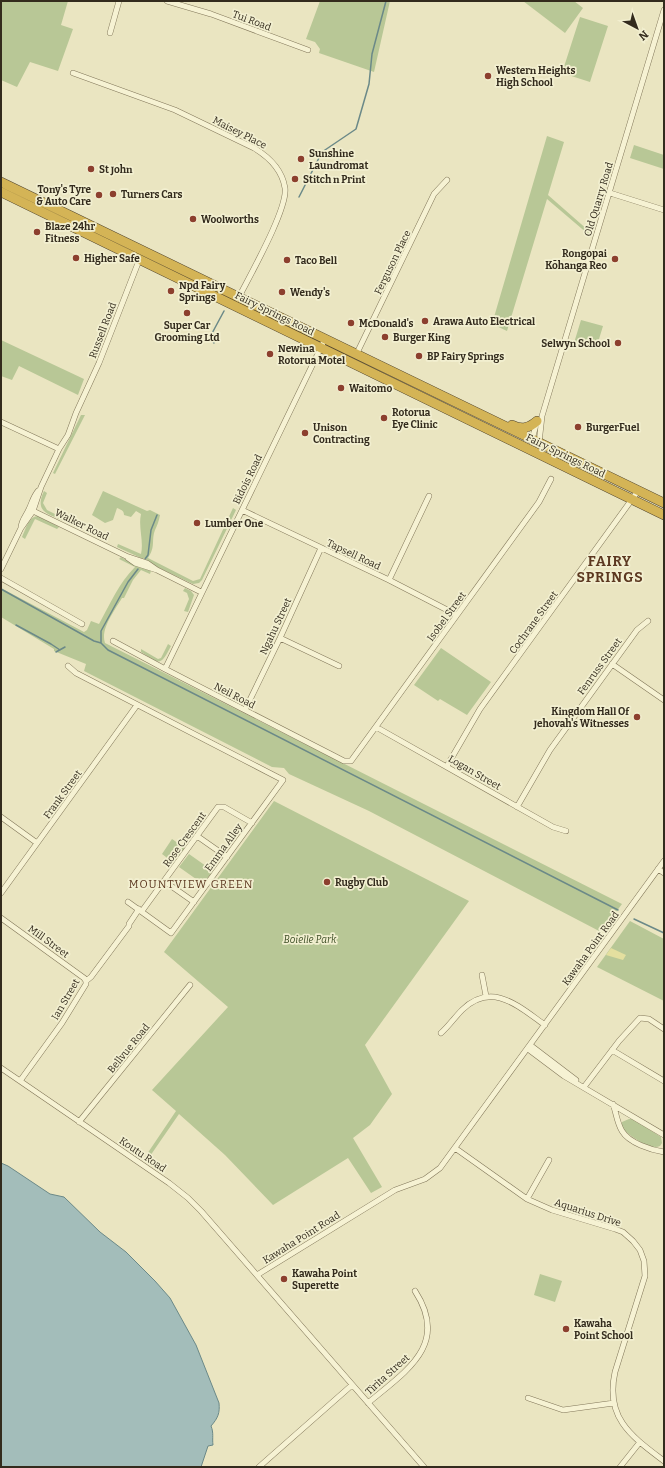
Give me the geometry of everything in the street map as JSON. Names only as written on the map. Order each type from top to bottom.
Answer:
[{"type":"highway","name":"Fairy Springs Road","points":[[4,188],[143,251],[237,301],[320,348],[354,359],[428,389],[664,503]]},
{"type":"highway","name":"Fairy Springs Road","points":[[4,188],[139,260],[325,339],[354,359],[453,412],[664,515]]},
{"type":"highway","points":[[428,389],[433,396],[453,406],[453,412]]},
{"type":"highway","points":[[471,410],[487,413],[516,428],[528,427],[540,418]]},
{"type":"highway","points":[[478,424],[492,426],[522,441],[537,441],[540,449],[558,459],[566,467]]},
{"type":"street","points":[[110,33],[119,1]]},
{"type":"street","name":"Tui Road","points":[[167,1],[211,14],[308,50]]},
{"type":"street","name":"Old Quarry Road","points":[[537,441],[533,436],[540,418],[610,193],[664,10]]},
{"type":"street","name":"Maisey Place","points":[[73,73],[175,110],[254,148],[265,155],[273,163],[283,180],[285,200],[276,223],[237,301]]},
{"type":"street","name":"Ferguson Place","points":[[354,359],[434,194],[448,180]]},
{"type":"street","points":[[610,193],[664,210]]},
{"type":"street","name":"Russell Road","points":[[1,569],[31,510],[68,426],[76,414],[100,363],[143,251]]},
{"type":"street","name":"Bidois Road","points":[[165,669],[325,339]]},
{"type":"street","points":[[1,422],[59,449]]},
{"type":"street","name":"Isobel Street","points":[[352,761],[539,502],[551,479]]},
{"type":"street","name":"Cochrane Street","points":[[447,766],[480,709],[633,500],[638,491]]},
{"type":"street","points":[[389,580],[429,496]]},
{"type":"street","name":"Walker Road","points":[[31,510],[126,556],[148,563],[157,570],[201,592]]},
{"type":"street","name":"Tapsell Road","points":[[242,510],[389,580],[457,615]]},
{"type":"street","name":"Ngahu Street","points":[[245,710],[321,548]]},
{"type":"street","points":[[1,569],[3,573],[1,578],[82,624]]},
{"type":"street","name":"Fenruss Street","points":[[517,807],[552,745],[637,630],[648,621]]},
{"type":"street","points":[[280,638],[339,666]]},
{"type":"street","name":"Neil Road","points":[[113,641],[344,761],[352,761]]},
{"type":"street","points":[[612,664],[664,700]]},
{"type":"street","points":[[68,666],[76,673],[137,705]]},
{"type":"street","name":"Emma Alley","points":[[137,705],[283,780],[171,933],[141,910]]},
{"type":"street","name":"Frank Street","points":[[1,893],[137,705]]},
{"type":"street","name":"Logan Street","points":[[376,727],[553,827],[566,831]]},
{"type":"street","name":"Rose Crescent","points":[[141,910],[218,807],[221,806],[252,823]]},
{"type":"street","points":[[1,817],[37,843]]},
{"type":"street","points":[[197,836],[227,857]]},
{"type":"street","name":"Kawaha Point Road","points":[[424,1467],[257,1275],[395,1190],[425,1179],[440,1168],[664,861]]},
{"type":"street","points":[[658,869],[664,873]]},
{"type":"street","points":[[164,881],[194,902]]},
{"type":"street","points":[[128,902],[141,910]]},
{"type":"street","name":"Ian Street","points":[[20,1081],[62,1023],[86,984],[86,981],[91,977],[141,910]]},
{"type":"street","name":"Mill Street","points":[[1,918],[84,978],[86,981]]},
{"type":"street","points":[[482,974],[486,996]]},
{"type":"street","name":"Bellvue Road","points":[[79,1122],[190,985]]},
{"type":"street","points":[[441,1033],[462,1010],[486,996],[505,999],[545,1025]]},
{"type":"street","points":[[584,1087],[612,1050],[640,1018],[649,1019],[664,1028]]},
{"type":"street","points":[[529,1047],[564,1076],[664,1135]]},
{"type":"street","points":[[612,1050],[664,1081]]},
{"type":"street","name":"Koutu Road","points":[[1,1068],[188,1198],[257,1275]]},
{"type":"street","points":[[613,1104],[621,1130],[624,1134],[639,1144],[654,1151],[664,1152]]},
{"type":"street","name":"Aquarius Drive","points":[[455,1148],[527,1199],[552,1210],[615,1229],[629,1237],[640,1250],[644,1261],[645,1276],[615,1372],[613,1388],[614,1403],[624,1425],[640,1442],[664,1461]]},
{"type":"street","points":[[527,1199],[549,1160]]},
{"type":"street","name":"Tirita Street","points":[[368,1403],[414,1363],[424,1346],[427,1334],[426,1316],[423,1306],[415,1291]]},
{"type":"street","points":[[259,1467],[352,1385]]},
{"type":"street","points":[[528,1398],[563,1410],[614,1403]]},
{"type":"street","points":[[620,1467],[640,1442]]},
{"type":"green space","points":[[1,1],[68,1],[61,25],[73,29],[58,71],[30,62],[17,87],[1,80]]},
{"type":"green space","points":[[320,1],[390,1],[374,72],[319,53],[320,49],[315,42],[306,39]]},
{"type":"green space","points":[[523,1],[574,1],[583,8],[565,33]]},
{"type":"green space","points":[[580,17],[608,26],[590,82],[562,73]]},
{"type":"green space","points":[[547,136],[564,142],[548,195],[589,231],[588,234],[547,199],[507,331],[492,324]]},
{"type":"green space","points":[[634,145],[664,155],[664,169],[630,158]]},
{"type":"green space","points":[[581,320],[603,326],[596,349],[574,343]]},
{"type":"green space","points":[[1,340],[84,379],[78,395],[19,366],[12,380],[1,376]]},
{"type":"green space","points":[[81,415],[85,415],[55,474],[53,473]]},
{"type":"green space","points":[[44,491],[47,493],[43,503],[47,510],[65,519],[64,521],[48,514],[42,508],[41,498]]},
{"type":"green space","points":[[103,491],[147,511],[150,510],[160,515],[154,534],[153,547],[148,558],[193,581],[200,579],[233,508],[236,510],[202,580],[199,583],[193,584],[157,567],[144,558],[143,559],[117,547],[118,544],[141,554],[141,514],[136,511],[131,517],[124,515],[124,512],[117,508],[113,520],[105,523],[92,515]]},
{"type":"green space","points":[[38,516],[59,527],[57,529],[35,519],[25,539],[22,537],[28,524],[32,519]]},
{"type":"green space","points":[[121,557],[133,564],[151,571],[150,574],[141,570],[133,580],[124,598],[122,598],[106,626],[104,638],[105,643],[622,904],[601,932],[369,811],[289,774],[284,768],[272,767],[84,671],[86,664],[54,651],[54,649],[1,617],[1,588],[84,632],[87,630],[91,621],[99,624],[119,587],[135,567],[119,559]]},
{"type":"green space","points":[[185,588],[191,591],[194,595],[188,612],[184,611],[189,599],[187,593],[183,591]]},
{"type":"green space","points":[[168,644],[171,646],[164,658],[159,661],[152,659],[141,652],[141,649],[158,659],[161,658]]},
{"type":"green space","points":[[441,648],[491,682],[467,715],[440,699],[438,701],[414,685]]},
{"type":"green space","name":"Boielle Park","points":[[274,801],[469,901],[365,1045],[392,1094],[370,1125],[353,1138],[382,1187],[371,1193],[348,1158],[273,1205],[225,1155],[179,1114],[148,1159],[145,1157],[176,1111],[152,1090],[228,1007],[164,952]]},
{"type":"green space","points":[[172,839],[185,848],[174,863],[162,854]]},
{"type":"green space","points":[[189,854],[213,871],[203,884],[179,867]]},
{"type":"green space","points":[[630,921],[664,939],[664,1001],[597,967]]},
{"type":"green space","points":[[633,1119],[661,1137],[662,1143],[660,1146],[656,1147],[646,1145],[635,1139],[622,1128],[622,1122]]},
{"type":"green space","points":[[540,1274],[562,1281],[555,1302],[534,1295]]},
{"type":"sand","points":[[611,948],[626,955],[623,960],[606,955]]},
{"type":"water","points":[[1,1163],[8,1166],[50,1194],[64,1197],[100,1232],[126,1252],[170,1298],[196,1345],[219,1403],[218,1415],[211,1426],[213,1433],[213,1445],[208,1446],[201,1467],[1,1467]]},
{"type":"waterway","points":[[299,197],[322,152],[356,129],[369,84],[372,54],[386,1]]},
{"type":"waterway","points":[[214,343],[210,337],[224,311]]},
{"type":"waterway","points":[[145,559],[148,555],[151,530],[157,515]]},
{"type":"waterway","points":[[138,569],[128,582],[101,631],[101,643],[108,650],[618,910]]},
{"type":"waterway","points":[[1,589],[94,641],[101,643]]},
{"type":"waterway","points":[[16,625],[60,650]]},
{"type":"waterway","points":[[56,652],[65,647]]},
{"type":"waterway","points":[[634,919],[664,933]]},
{"type":"place","name":"Western Heights High School","points":[[488,76]]},
{"type":"place","name":"Sunshine Laundromat","points":[[301,159]]},
{"type":"place","name":"St John","points":[[91,169]]},
{"type":"place","name":"Stitch n Print","points":[[295,179]]},
{"type":"place","name":"Turners Cars","points":[[113,194]]},
{"type":"place","name":"Tony's Tyre & Auto Care","points":[[99,195]]},
{"type":"place","name":"Woolworths","points":[[193,219]]},
{"type":"place","name":"Blaze 24hr Fitness","points":[[37,232]]},
{"type":"place","name":"Higher Safe","points":[[76,258]]},
{"type":"place","name":"Rongopai Kōhanga Reo","points":[[615,259]]},
{"type":"place","name":"Taco Bell","points":[[287,260]]},
{"type":"place","name":"Npd Fairy Springs","points":[[171,291]]},
{"type":"place","name":"Wendy's","points":[[282,292]]},
{"type":"place","name":"Super Car Grooming Ltd","points":[[187,313]]},
{"type":"place","name":"Arawa Auto Electrical","points":[[425,321]]},
{"type":"place","name":"McDonald's","points":[[351,323]]},
{"type":"place","name":"Burger King","points":[[385,337]]},
{"type":"place","name":"Selwyn School","points":[[618,343]]},
{"type":"place","name":"Newina Rotorua Motel","points":[[270,354]]},
{"type":"place","name":"BP Fairy Springs","points":[[419,356]]},
{"type":"place","name":"Waitomo","points":[[341,388]]},
{"type":"place","name":"Rotorua Eye Clinic","points":[[384,418]]},
{"type":"place","name":"BurgerFuel","points":[[578,427]]},
{"type":"place","name":"Unison Contracting","points":[[305,433]]},
{"type":"place","name":"Lumber One","points":[[197,523]]},
{"type":"place","name":"Kingdom Hall Of Jehovah's Witnesses","points":[[637,717]]},
{"type":"place","name":"Rugby Club","points":[[327,882]]},
{"type":"place","name":"Kawaha Point Superette","points":[[284,1279]]},
{"type":"place","name":"Kawaha Point School","points":[[566,1329]]},
{"type":"district","name":"FAIRY SPRINGS","points":[[610,570]]},
{"type":"district","name":"MOUNTVIEW GREEN","points":[[191,884]]}]
